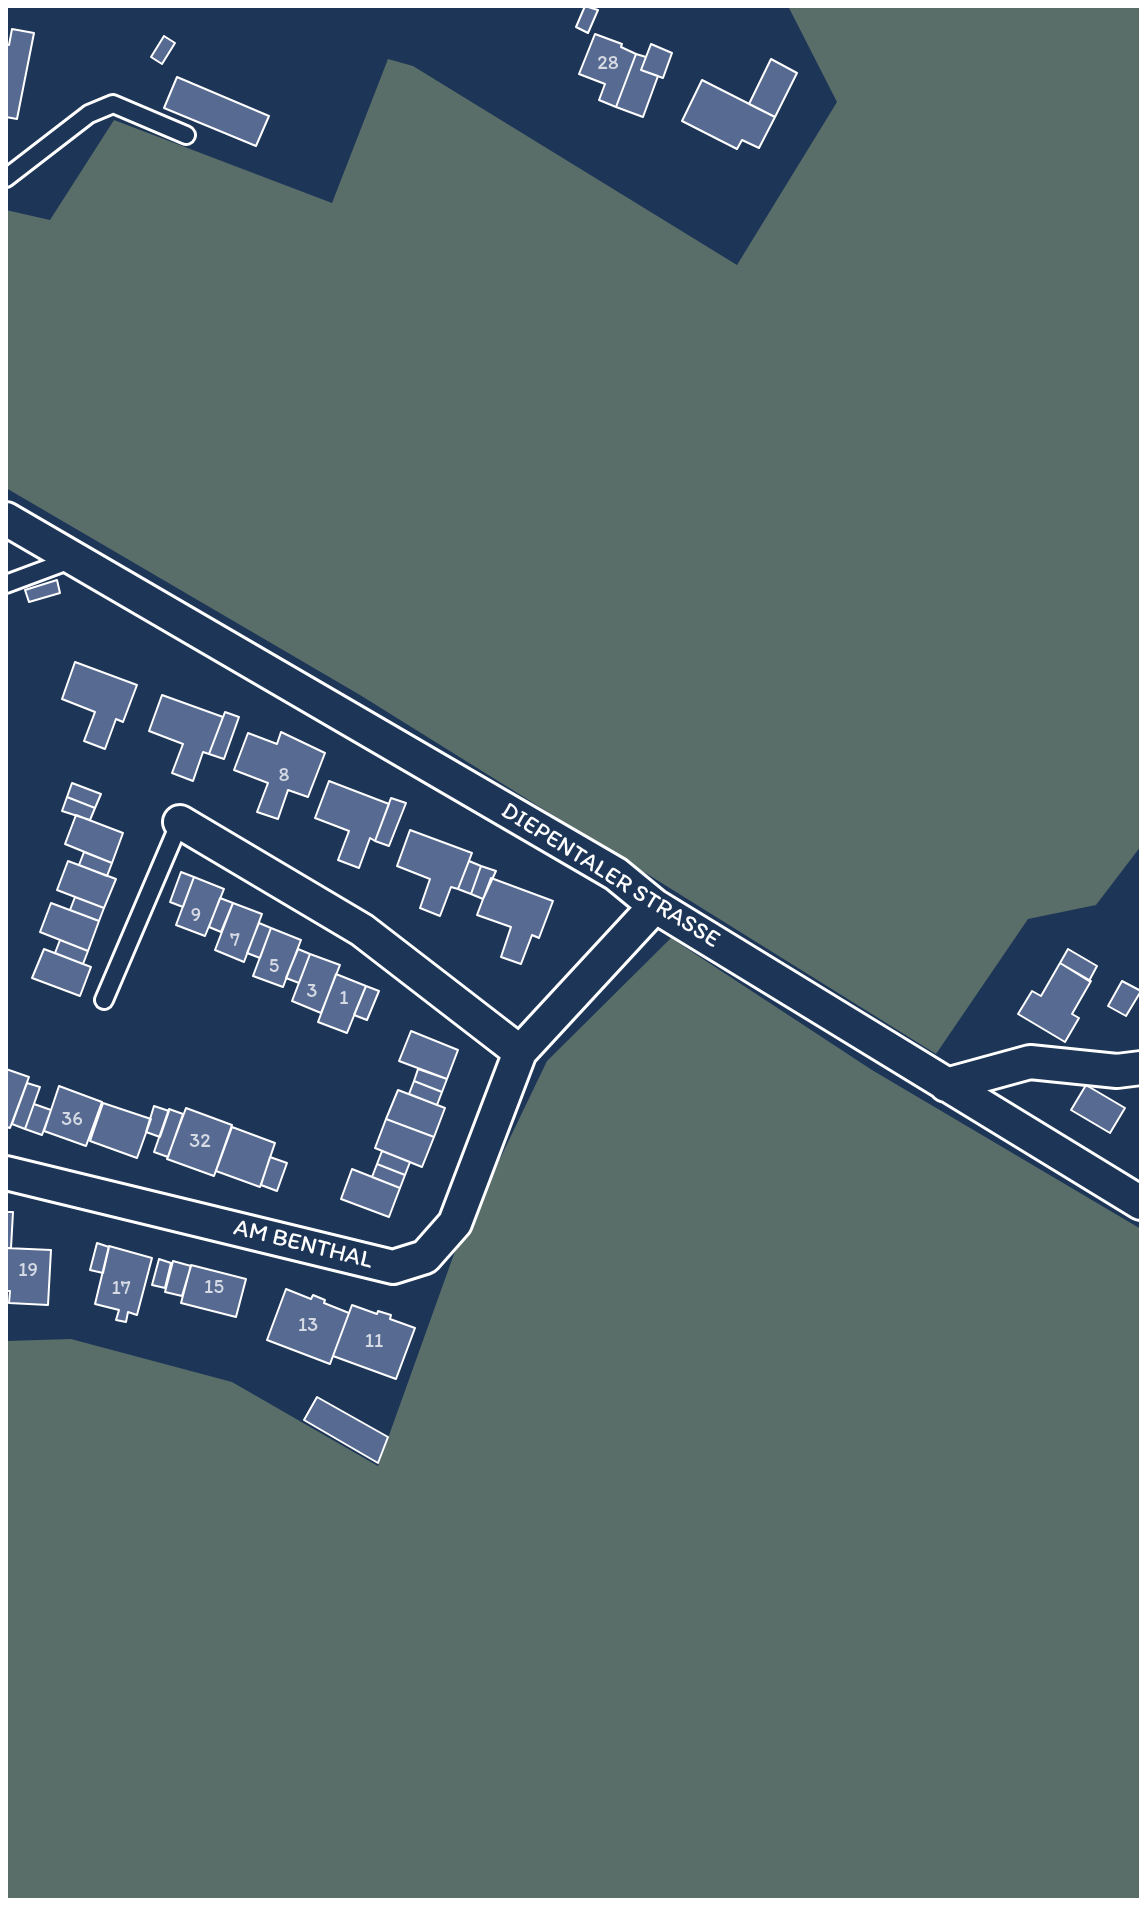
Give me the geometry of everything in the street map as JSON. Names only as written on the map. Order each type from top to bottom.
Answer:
[{"type":"street","name":"DIEPENTALER STRASSE","points":[[6,519],[616,874],[655,906],[1141,1203]]},
{"type":"street","points":[[180,822],[362,930],[520,1052]]},
{"type":"street","name":"AM BENTHAL","points":[[6,1173],[393,1267],[425,1257],[455,1223],[520,1052],[655,906]]},
{"type":"street","points":[[946,1085],[1030,1062],[1117,1071],[1141,1068]]},
{"type":"lane","points":[[6,178],[89,114],[113,104],[186,135]]},
{"type":"lane","points":[[6,584],[73,559]]},
{"type":"lane","points":[[104,1000],[180,822]]},
{"type":"green space","points":[[788,6],[1141,6],[1141,846],[1096,905],[1028,919],[936,1054],[360,695],[6,488],[6,210],[50,220],[114,120],[332,203],[388,59],[413,66],[737,265],[837,102]]},
{"type":"green space","points":[[671,938],[872,1070],[1141,1229],[1141,1900],[6,1900],[6,1341],[71,1339],[232,1382],[378,1466],[454,1254],[547,1061]]},
{"type":"building","points":[[585,6],[598,10],[588,33],[576,27]]},
{"type":"building","points":[[12,29],[34,33],[17,119],[6,117],[6,44],[9,45]]},
{"type":"building","points":[[595,34],[622,44],[621,47],[636,54],[616,107],[599,100],[605,84],[579,74]]},
{"type":"building","points":[[164,36],[175,43],[162,64],[151,57]]},
{"type":"building","points":[[651,44],[672,53],[663,78],[641,70]]},
{"type":"building","points":[[636,54],[646,57],[641,70],[658,76],[643,117],[616,107]]},
{"type":"building","points":[[771,59],[797,73],[775,117],[749,104]]},
{"type":"building","points":[[177,77],[269,116],[256,146],[164,108]]},
{"type":"building","points":[[702,80],[775,117],[759,148],[742,140],[737,149],[682,121]]},
{"type":"building","points":[[57,580],[60,593],[29,602],[25,590]]},
{"type":"building","points":[[75,662],[137,685],[123,722],[116,719],[105,749],[84,741],[95,712],[62,699]]},
{"type":"building","points":[[162,695],[223,717],[209,754],[203,752],[193,781],[172,773],[183,744],[149,731]]},
{"type":"building","points":[[225,712],[239,717],[224,759],[209,754]]},
{"type":"building","points":[[281,732],[325,753],[308,797],[288,790],[278,819],[257,812],[268,783],[234,770],[248,733],[277,744]]},
{"type":"building","points":[[329,781],[389,804],[375,841],[370,838],[359,868],[338,860],[349,831],[315,818]]},
{"type":"building","points":[[72,783],[101,794],[95,808],[67,797]]},
{"type":"building","points":[[67,797],[95,808],[90,820],[62,811]]},
{"type":"building","points":[[391,798],[406,803],[389,846],[375,841]]},
{"type":"building","points":[[76,815],[123,833],[112,863],[65,844]]},
{"type":"building","points":[[410,830],[472,853],[458,889],[451,887],[440,916],[420,908],[430,879],[397,866]]},
{"type":"building","points":[[84,852],[112,863],[107,876],[79,865]]},
{"type":"building","points":[[68,861],[116,879],[104,908],[57,890]]},
{"type":"building","points":[[469,861],[481,866],[471,894],[458,889]]},
{"type":"building","points":[[481,866],[496,871],[483,899],[471,894]]},
{"type":"building","points":[[181,872],[194,877],[183,907],[170,902]]},
{"type":"building","points":[[194,877],[224,889],[205,936],[176,925]]},
{"type":"building","points":[[491,878],[553,901],[539,938],[532,935],[521,964],[501,957],[511,927],[477,915]]},
{"type":"building","points":[[75,897],[104,908],[99,921],[70,910]]},
{"type":"building","points":[[220,898],[233,903],[221,932],[209,927]]},
{"type":"building","points":[[51,903],[99,921],[88,951],[40,932]]},
{"type":"building","points":[[233,903],[262,914],[244,962],[215,950]]},
{"type":"building","points":[[259,923],[271,928],[260,958],[247,953]]},
{"type":"building","points":[[271,928],[301,940],[283,987],[253,976]]},
{"type":"building","points":[[60,940],[88,951],[83,964],[55,953]]},
{"type":"building","points":[[44,949],[91,967],[80,996],[32,978]]},
{"type":"building","points":[[298,949],[310,954],[299,983],[286,978]]},
{"type":"building","points":[[1068,949],[1097,966],[1089,981],[1060,963]]},
{"type":"building","points":[[310,954],[340,965],[321,1013],[292,1001]]},
{"type":"building","points":[[1060,963],[1091,981],[1072,1014],[1079,1018],[1065,1042],[1018,1014],[1032,991],[1041,996]]},
{"type":"building","points":[[336,974],[366,986],[347,1033],[318,1022]]},
{"type":"building","points":[[1122,981],[1141,991],[1126,1016],[1108,1006]]},
{"type":"building","points":[[366,986],[379,991],[367,1020],[354,1015]]},
{"type":"building","points":[[411,1031],[458,1050],[447,1079],[399,1061]]},
{"type":"building","points":[[6,1069],[29,1077],[10,1128],[6,1127]]},
{"type":"building","points":[[418,1069],[447,1079],[442,1092],[414,1081]]},
{"type":"building","points":[[414,1081],[442,1092],[437,1105],[409,1094]]},
{"type":"building","points":[[27,1083],[40,1087],[25,1129],[12,1124]]},
{"type":"building","points":[[1086,1085],[1125,1108],[1110,1133],[1071,1110]]},
{"type":"building","points":[[59,1086],[102,1102],[86,1146],[44,1131]]},
{"type":"building","points":[[398,1090],[445,1108],[434,1137],[386,1119]]},
{"type":"building","points":[[103,1103],[151,1119],[137,1158],[90,1141]]},
{"type":"building","points":[[34,1104],[51,1110],[42,1135],[25,1129]]},
{"type":"building","points":[[154,1106],[169,1111],[160,1137],[146,1132]]},
{"type":"building","points":[[186,1108],[232,1125],[214,1176],[167,1159]]},
{"type":"building","points":[[169,1109],[183,1114],[168,1157],[154,1152]]},
{"type":"building","points":[[386,1119],[434,1137],[422,1167],[375,1148]]},
{"type":"building","points":[[232,1127],[275,1143],[260,1187],[216,1171]]},
{"type":"building","points":[[382,1151],[410,1162],[405,1175],[377,1164]]},
{"type":"building","points":[[270,1157],[287,1163],[277,1191],[261,1185]]},
{"type":"building","points":[[377,1164],[405,1175],[400,1188],[372,1177]]},
{"type":"building","points":[[352,1169],[400,1188],[389,1217],[341,1199]]},
{"type":"building","points":[[6,1212],[13,1212],[11,1248],[6,1248]]},
{"type":"building","points":[[97,1243],[109,1247],[103,1273],[90,1270]]},
{"type":"building","points":[[109,1246],[152,1258],[137,1315],[128,1312],[126,1322],[116,1320],[119,1310],[95,1304]]},
{"type":"building","points":[[6,1248],[51,1250],[48,1305],[9,1303]]},
{"type":"building","points":[[159,1259],[171,1263],[165,1288],[152,1285]]},
{"type":"building","points":[[173,1261],[191,1266],[182,1296],[165,1292]]},
{"type":"building","points":[[191,1265],[246,1279],[236,1317],[181,1303]]},
{"type":"building","points":[[286,1289],[311,1299],[313,1295],[349,1313],[330,1364],[267,1340]]},
{"type":"building","points":[[352,1305],[377,1314],[378,1311],[391,1315],[390,1319],[415,1328],[396,1379],[333,1356]]},
{"type":"building","points":[[317,1397],[388,1437],[378,1463],[304,1420]]}]
